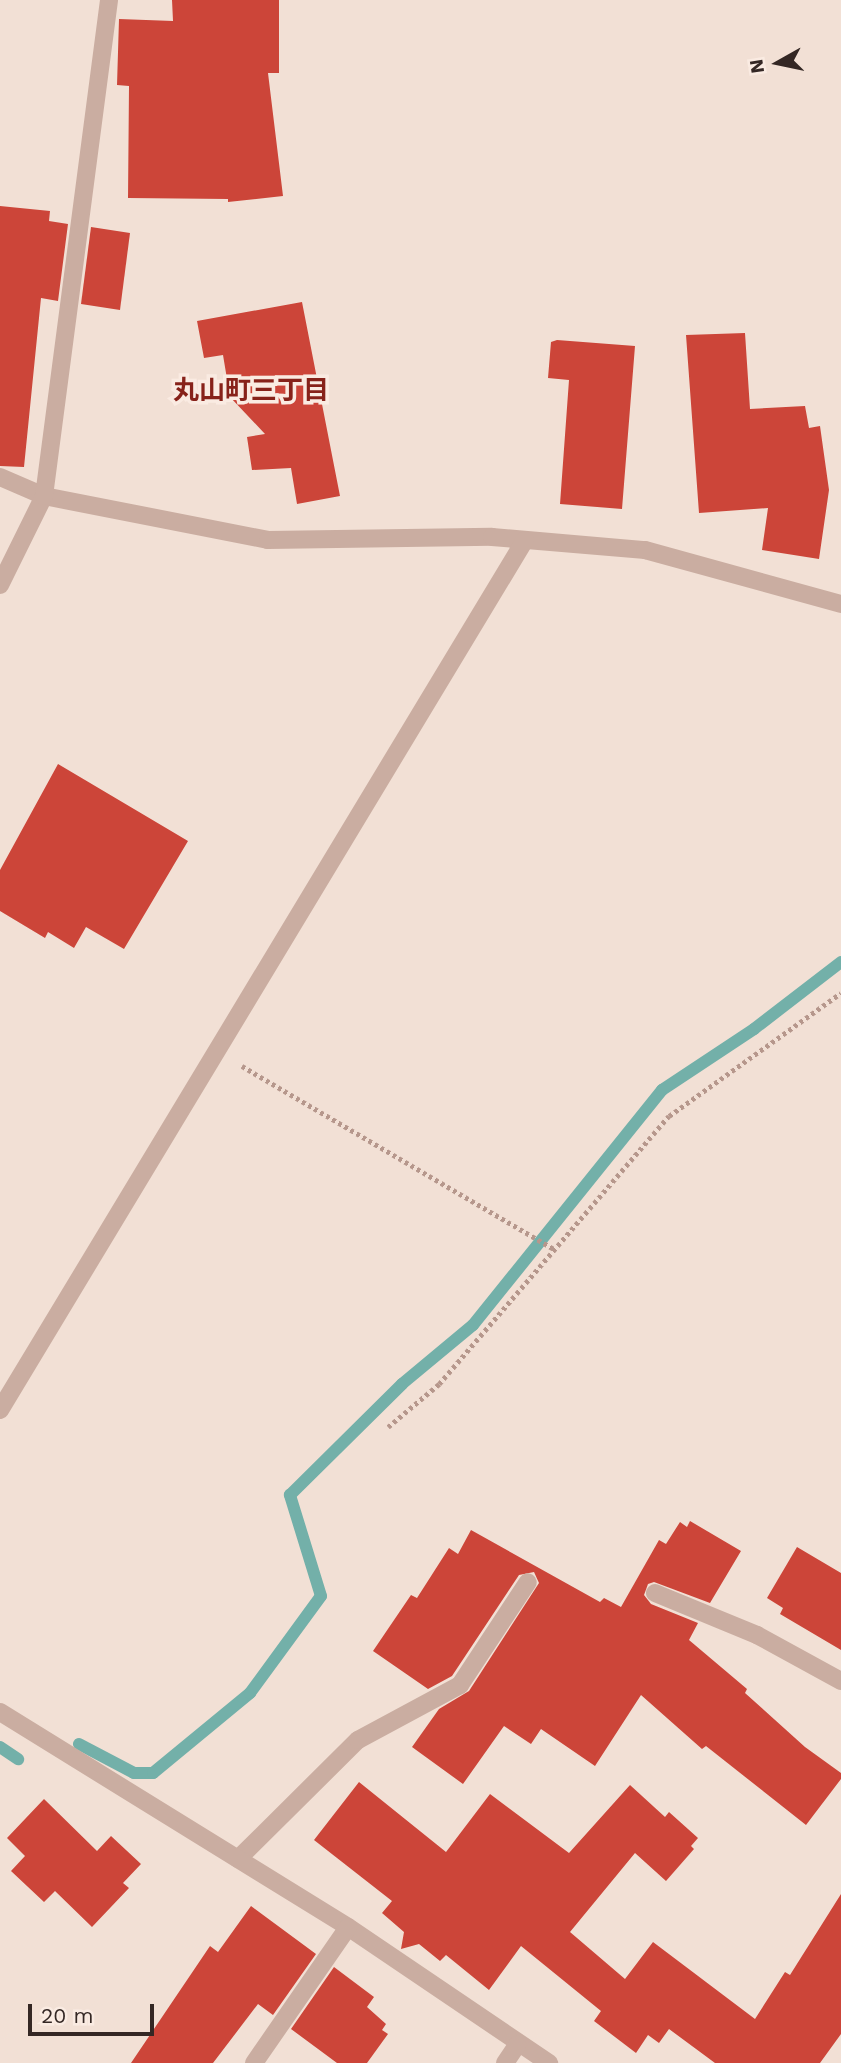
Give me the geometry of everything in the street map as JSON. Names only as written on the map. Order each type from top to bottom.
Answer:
[{"type":"street","points":[[0,585],[44,496],[109,0]]},
{"type":"street","points":[[0,477],[44,496],[268,540],[525,540],[645,550],[841,604]]},
{"type":"street","points":[[0,1410],[525,540]]},
{"type":"street","points":[[238,1859],[358,1740],[460,1685],[528,1582]]},
{"type":"street","points":[[655,1593],[757,1635],[841,1681]]},
{"type":"street","points":[[0,1712],[348,1927],[517,2045],[549,2063]]},
{"type":"street","points":[[254,2063],[348,1927]]},
{"type":"street","points":[[505,2063],[517,2045]]},
{"type":"path","points":[[388,1427],[439,1384],[669,1116],[841,993]]},
{"type":"path","points":[[217,1051],[553,1248]]},
{"type":"building","points":[[172,0],[279,0],[279,73],[268,73],[283,196],[228,202],[228,199],[128,198],[129,86],[117,85],[119,19],[173,21]]},
{"type":"building","points":[[0,206],[50,211],[49,221],[68,224],[58,301],[41,298],[24,467],[0,466]]},
{"type":"building","points":[[91,227],[130,233],[120,310],[81,304]]},
{"type":"building","points":[[302,302],[340,496],[297,504],[291,468],[252,470],[247,437],[265,434],[230,397],[223,355],[204,358],[197,321]]},
{"type":"building","points":[[745,333],[750,409],[805,406],[809,428],[820,426],[829,490],[819,559],[762,550],[768,508],[699,513],[686,335]]},
{"type":"building","points":[[557,340],[635,346],[622,509],[560,504],[569,380],[548,378],[551,342]]},
{"type":"building","points":[[58,764],[188,841],[124,949],[86,927],[74,948],[48,932],[45,938],[0,911],[0,870]]},
{"type":"building","points":[[690,1521],[741,1551],[710,1603],[654,1582],[648,1584],[644,1595],[651,1604],[698,1623],[689,1640],[747,1689],[745,1693],[805,1747],[841,1773],[841,1779],[806,1825],[706,1746],[702,1749],[641,1695],[595,1766],[541,1729],[531,1744],[504,1726],[463,1784],[412,1747],[439,1709],[469,1691],[539,1583],[534,1572],[519,1575],[452,1676],[428,1689],[373,1651],[411,1595],[417,1598],[449,1548],[458,1554],[471,1530],[600,1602],[604,1598],[621,1607],[659,1540],[666,1544],[680,1522],[687,1527]]},
{"type":"building","points":[[797,1547],[841,1573],[841,1650],[780,1614],[783,1608],[767,1598]]},
{"type":"building","points":[[359,1782],[446,1852],[490,1794],[569,1853],[630,1785],[665,1817],[669,1812],[698,1838],[691,1846],[694,1849],[666,1881],[635,1853],[570,1932],[625,1979],[653,1942],[755,2019],[785,1972],[790,1975],[841,1894],[841,2034],[820,2063],[715,2063],[669,2029],[659,2043],[648,2035],[636,2053],[594,2021],[601,2011],[521,1946],[489,1990],[446,1955],[440,1961],[419,1944],[401,1949],[404,1932],[382,1913],[392,1901],[314,1840]]},
{"type":"building","points":[[44,1799],[97,1851],[111,1836],[141,1864],[123,1883],[129,1888],[92,1927],[55,1891],[44,1902],[11,1871],[25,1856],[7,1838]]},
{"type":"building","points":[[251,1906],[316,1954],[273,2015],[258,2004],[213,2063],[131,2063],[210,1946],[218,1952]]},
{"type":"building","points":[[334,1967],[374,1997],[367,2007],[386,2024],[382,2030],[388,2034],[367,2063],[337,2063],[291,2029]]},
{"type":"waterway","points":[[79,1744],[134,1773],[153,1773],[250,1693],[321,1596],[290,1495],[402,1384],[473,1325],[662,1090],[754,1029],[841,962]]},
{"type":"waterway","points":[[0,1747],[18,1759]]},
{"type":"district","name":"丸山町三丁目","points":[[251,391]]}]
